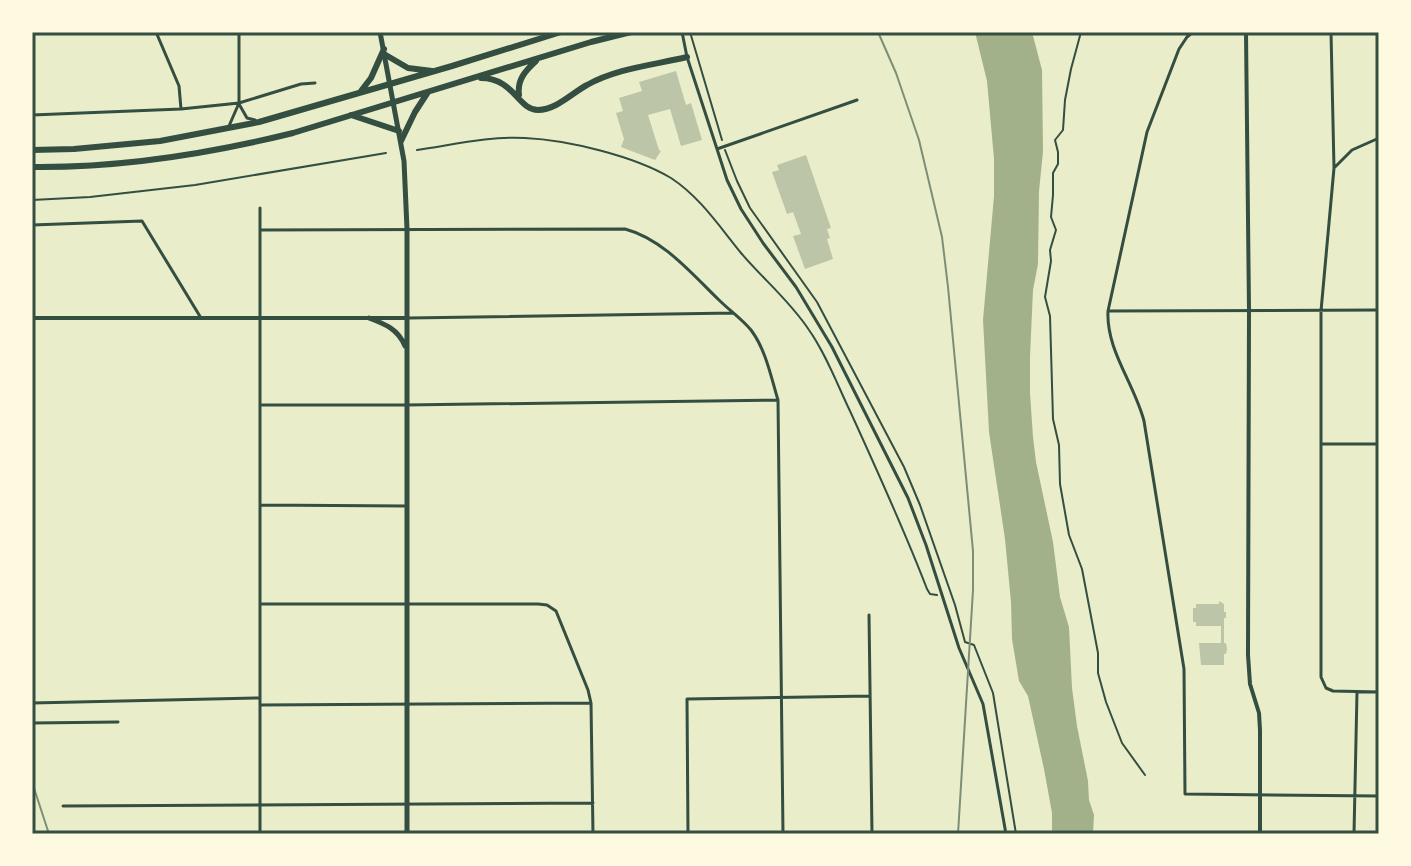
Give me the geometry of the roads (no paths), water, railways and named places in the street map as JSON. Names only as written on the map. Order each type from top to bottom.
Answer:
[{"type":"main road","points":[[380,32],[401,141],[407,229],[407,834]]},
{"type":"main road","points":[[32,150],[160,141],[259,122],[561,32]]},
{"type":"main road","points":[[32,167],[162,159],[245,144],[293,133],[631,32]]},
{"type":"main road","points":[[384,51],[408,68],[435,71]]},
{"type":"main road","points":[[360,92],[371,78],[384,51]]},
{"type":"main road","points":[[474,78],[493,79],[509,87],[532,109],[550,108],[599,79],[687,57]]},
{"type":"main road","points":[[520,99],[521,78],[538,59]]},
{"type":"main road","points":[[401,141],[428,92]]},
{"type":"main road","points":[[351,115],[399,131]]},
{"type":"main road","points":[[369,318],[393,329],[402,338],[406,350]]},
{"type":"street","points":[[156,32],[179,86],[181,109]]},
{"type":"street","points":[[228,127],[239,103],[239,32]]},
{"type":"street","points":[[682,32],[687,57],[727,180],[741,209],[814,315],[908,498],[959,648],[983,704],[1006,834]]},
{"type":"street","points":[[1193,32],[1179,49],[1147,132],[1108,311],[1109,335],[1140,404],[1184,669],[1185,794],[1379,796]]},
{"type":"street","points":[[1246,32],[1248,655],[1250,684],[1260,722],[1260,834]]},
{"type":"street","points":[[1331,32],[1334,168],[1321,311],[1321,677],[1326,688],[1333,691],[1379,692]]},
{"type":"street","points":[[32,115],[181,109],[239,103],[301,84],[315,83]]},
{"type":"street","points":[[717,149],[857,100]]},
{"type":"street","points":[[239,103],[247,118],[259,122]]},
{"type":"street","points":[[1334,168],[1352,150],[1379,138]]},
{"type":"street","points":[[260,208],[260,834]]},
{"type":"street","points":[[32,225],[142,221],[201,318]]},
{"type":"street","points":[[260,230],[625,229],[649,239],[682,264],[751,331],[763,353],[778,400],[783,834]]},
{"type":"street","points":[[1108,311],[1379,310]]},
{"type":"street","points":[[32,318],[406,318],[733,313]]},
{"type":"street","points":[[260,405],[778,400]]},
{"type":"street","points":[[1322,444],[1379,444]]},
{"type":"street","points":[[260,505],[406,506]]},
{"type":"street","points":[[260,604],[538,604],[556,611],[591,703],[593,834]]},
{"type":"street","points":[[869,615],[872,834]]},
{"type":"street","points":[[1354,834],[1357,692]]},
{"type":"street","points":[[688,834],[687,699],[870,696]]},
{"type":"street","points":[[32,703],[259,698]]},
{"type":"street","points":[[260,705],[591,703]]},
{"type":"street","points":[[32,723],[118,722]]},
{"type":"street","points":[[63,806],[593,803]]},
{"type":"railway","points":[[878,32],[919,140],[942,237],[948,287],[973,551],[958,834]]},
{"type":"railway","points":[[32,782],[49,834]]}]
